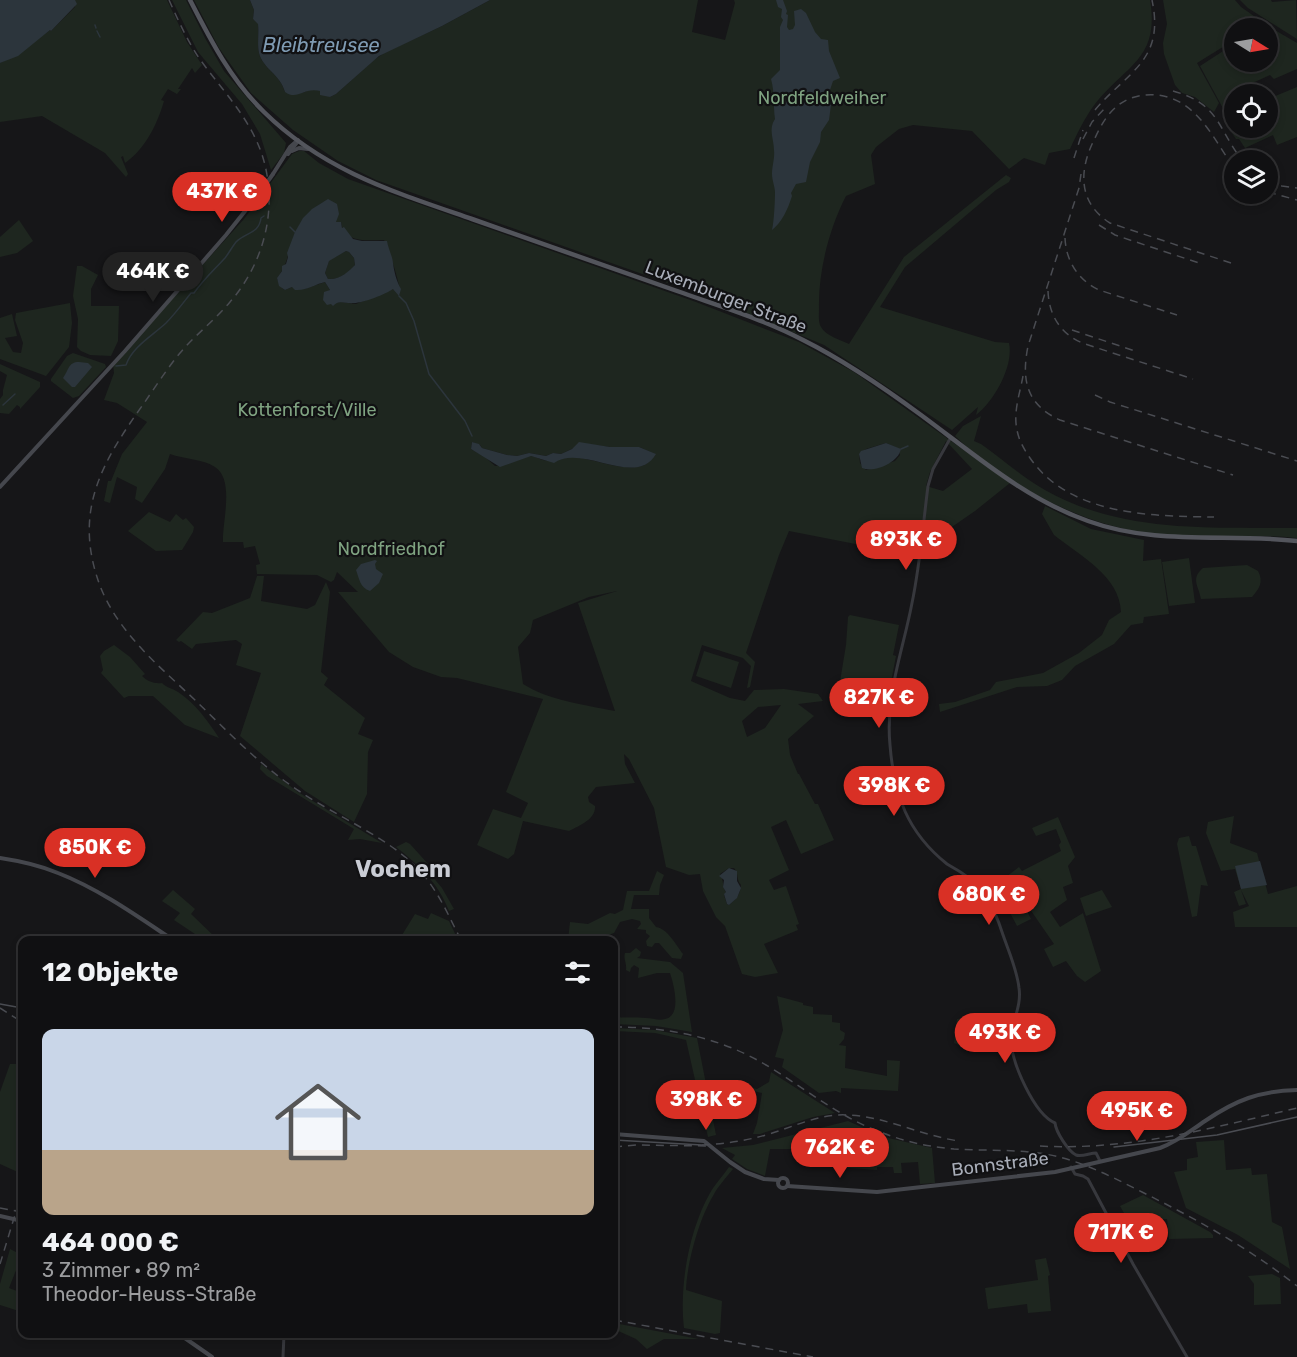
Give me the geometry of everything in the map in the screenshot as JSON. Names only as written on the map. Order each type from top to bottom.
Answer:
[{"type":"main road","name":"Luxemburger Straße","points":[[190,0],[216,50],[235,79],[263,112],[309,149],[340,168],[374,184],[715,305],[798,337],[873,380],[1035,497],[1092,523],[1152,536],[1179,539],[1253,538],[1297,541]]},
{"type":"main road","points":[[287,132],[291,149]]},
{"type":"main road","points":[[0,487],[197,269],[261,191],[298,140]]},
{"type":"main road","points":[[291,149],[309,149]]},
{"type":"main road","points":[[0,858],[35,865],[63,874],[134,914],[167,936]]},
{"type":"main road","name":"Bonnstraße","points":[[787,1184],[809,1188],[877,1192],[1034,1175],[1168,1145],[1244,1098],[1273,1091],[1297,1090]]},
{"type":"main road","points":[[618,1134],[704,1142],[738,1168],[772,1180],[783,1189],[787,1184],[783,1178],[778,1183]]},
{"type":"main road","points":[[0,1216],[18,1220]]},
{"type":"main road","points":[[185,1338],[212,1357]]},
{"type":"street","points":[[951,437],[933,469],[928,486],[913,601],[892,687],[889,736],[896,785],[901,806],[913,829],[945,863],[970,879],[996,912],[1019,986],[1019,1001],[1011,1041],[1021,1080],[1073,1152],[1079,1155],[1096,1153],[1100,1161]]},
{"type":"street","points":[[1071,1167],[1075,1174],[1088,1179],[1133,1264],[1187,1357]]},
{"type":"street","points":[[283,1357],[284,1338]]},
{"type":"green space","points":[[75,0],[167,0],[187,42],[202,65],[195,73],[192,68],[177,94],[168,89],[161,100],[164,101],[158,119],[144,144],[125,163],[123,156],[121,157],[128,174],[126,177],[105,153],[42,116],[0,122],[0,63],[51,31],[75,7]]},
{"type":"green space","points":[[172,0],[186,0],[224,71],[286,143],[284,153],[271,170],[260,134],[242,104],[198,52]]},
{"type":"green space","points":[[194,0],[250,0],[254,10],[253,19],[258,23],[258,50],[261,59],[283,86],[285,92],[302,93],[312,89],[321,91],[330,97],[384,53],[490,0],[698,0],[692,32],[725,40],[734,0],[1150,0],[1152,20],[1150,36],[1138,60],[1095,104],[1070,149],[1049,153],[1045,165],[1024,158],[1009,169],[972,131],[913,125],[899,129],[876,147],[871,155],[875,184],[846,196],[834,222],[826,251],[820,280],[819,323],[826,333],[849,344],[904,257],[1006,175],[1011,178],[905,267],[880,307],[995,342],[1009,343],[1010,352],[1006,372],[996,392],[983,409],[976,415],[978,407],[952,430],[824,345],[716,300],[376,180],[338,161],[293,130],[251,93],[219,48]]},
{"type":"green space","points":[[1163,0],[1235,0],[1257,18],[1224,18],[1224,46],[1197,63],[1219,103],[1214,112],[1195,97],[1182,93],[1175,85],[1164,54],[1163,43],[1167,24]]},
{"type":"green space","points":[[1240,0],[1271,0],[1272,2],[1296,0],[1297,39],[1278,27],[1278,18],[1264,18]]},
{"type":"green space","points":[[1278,32],[1297,43],[1297,69],[1274,79],[1270,75],[1250,84],[1224,84],[1224,110],[1200,66],[1224,50],[1224,72],[1278,72]]},
{"type":"green space","points":[[1297,87],[1297,137],[1277,145],[1274,138],[1278,138],[1278,95]]},
{"type":"green space","points":[[1267,138],[1245,148],[1239,139],[1236,139]]},
{"type":"green space","name":"Kottenforst/Ville","points":[[304,151],[319,163],[348,179],[696,302],[799,342],[854,372],[1010,483],[975,511],[920,549],[876,548],[789,531],[746,653],[755,662],[750,687],[747,688],[751,666],[743,658],[702,645],[691,681],[730,698],[745,701],[754,690],[784,689],[818,694],[823,701],[798,704],[814,716],[788,739],[790,755],[798,774],[815,804],[818,804],[834,840],[801,854],[786,820],[771,827],[789,870],[769,880],[774,890],[786,886],[799,924],[796,925],[798,930],[764,944],[778,973],[755,977],[742,974],[725,926],[716,917],[703,891],[700,874],[689,875],[666,867],[654,808],[629,759],[624,754],[625,764],[635,783],[596,787],[588,797],[589,802],[595,806],[595,811],[582,824],[569,831],[523,821],[514,854],[508,859],[477,845],[493,809],[521,818],[528,803],[506,792],[543,699],[457,678],[441,677],[413,667],[389,652],[338,592],[358,592],[337,572],[331,582],[317,575],[257,574],[256,565],[260,564],[255,546],[244,548],[243,542],[223,542],[225,481],[215,467],[205,462],[170,454],[165,469],[142,503],[135,499],[137,487],[117,477],[110,503],[104,501],[108,481],[111,481],[122,454],[147,422],[117,403],[104,400],[114,373],[113,364],[244,219],[292,154]],"holes":[[[324,202],[337,207],[336,222],[341,222],[343,229],[352,237],[364,240],[384,240],[394,265],[400,290],[393,289],[356,304],[341,302],[328,304],[326,293],[330,290],[325,282],[304,289],[292,287],[285,290],[282,288],[277,279],[285,264],[295,234],[308,213]],[[946,441],[972,469],[943,491],[926,486],[930,472]],[[472,442],[482,448],[517,456],[529,453],[546,456],[553,453],[561,454],[579,443],[610,447],[639,447],[655,454],[649,462],[634,467],[577,457],[549,461],[531,456],[495,466],[484,456],[471,449]],[[886,443],[899,449],[900,455],[895,461],[866,470],[860,463],[859,454],[866,449]],[[617,591],[578,603],[615,711],[555,698],[523,684],[518,647],[530,633],[533,620],[589,597]],[[781,705],[765,728],[747,737],[742,721],[758,707]],[[729,868],[734,868],[741,885],[740,892],[729,905],[724,895],[726,892],[720,874]]]},
{"type":"green space","points":[[19,220],[33,241],[17,253],[0,257],[0,237]]},
{"type":"green space","points":[[346,251],[354,258],[355,265],[343,275],[328,279],[325,273],[329,260]]},
{"type":"green space","points":[[77,266],[82,266],[98,275],[91,289],[91,306],[119,306],[118,341],[111,356],[90,355],[77,347],[78,319],[73,296]]},
{"type":"green space","points":[[70,303],[72,323],[69,347],[46,376],[0,359],[0,318],[12,314],[17,336],[5,338],[13,352],[21,353],[23,343],[15,320],[16,313]]},
{"type":"green space","points":[[73,353],[105,364],[106,367],[79,396],[73,398],[51,379],[67,356]]},
{"type":"green space","points":[[0,364],[40,382],[40,387],[20,409],[17,405],[9,414],[0,413],[0,399],[7,375],[0,371]]},
{"type":"green space","points":[[981,416],[974,441],[1045,490],[1075,504],[1136,521],[1168,525],[1297,528],[1297,538],[1154,534],[1127,530],[1073,512],[1047,500],[998,471],[955,436],[963,426]]},
{"type":"green space","points":[[1045,506],[1091,529],[1144,540],[1143,561],[1161,559],[1169,614],[1144,617],[1143,623],[1131,625],[1114,644],[1075,666],[1062,680],[1047,686],[1017,687],[940,712],[939,704],[955,702],[990,690],[996,682],[1043,673],[1079,653],[1102,635],[1109,620],[1121,612],[1119,599],[1106,577],[1054,535],[1042,514]]},
{"type":"green space","points":[[149,512],[170,522],[176,514],[183,520],[186,518],[194,527],[182,550],[156,551],[128,531]]},
{"type":"green space","points":[[1189,558],[1195,603],[1169,606],[1162,562]]},
{"type":"green space","points":[[1247,565],[1258,571],[1261,579],[1259,588],[1252,597],[1201,599],[1196,579],[1203,568]]},
{"type":"green space","points":[[257,576],[264,576],[261,601],[307,609],[315,605],[326,582],[330,592],[321,672],[328,678],[324,685],[365,718],[358,734],[373,740],[368,752],[367,794],[354,822],[305,791],[240,736],[261,673],[236,665],[242,644],[236,640],[196,644],[192,649],[176,640],[203,612],[212,613],[250,598]]},
{"type":"green space","points":[[850,615],[899,625],[887,703],[837,700]]},
{"type":"green space","points":[[114,645],[130,657],[148,681],[162,683],[190,701],[219,738],[185,725],[153,696],[124,698],[101,673],[103,670],[100,656]]},
{"type":"green space","points":[[704,651],[739,662],[731,688],[696,676]]},
{"type":"green space","points":[[261,764],[298,792],[382,843],[360,839],[348,840],[354,829],[267,776],[260,769]]},
{"type":"green space","points":[[1234,816],[1230,843],[1257,853],[1268,894],[1297,886],[1297,927],[1235,927],[1233,912],[1249,906],[1241,890],[1246,904],[1239,906],[1234,892],[1241,889],[1235,869],[1221,871],[1206,833],[1208,822]]},
{"type":"green space","points":[[1058,817],[1075,857],[1068,866],[1073,883],[1063,887],[1067,900],[1050,912],[1060,927],[1083,913],[1101,971],[1085,982],[1077,976],[1066,961],[1053,967],[1044,949],[1054,944],[1025,902],[1020,906],[1027,911],[1031,919],[1017,926],[1008,909],[1013,906],[1009,896],[1013,891],[1002,880],[1019,867],[1022,871],[1061,851],[1059,845],[1061,842],[1056,829],[1036,836],[1032,828]]},
{"type":"green space","points":[[1189,836],[1192,846],[1196,846],[1208,886],[1201,885],[1197,916],[1192,917],[1177,844],[1179,838]]},
{"type":"green space","points":[[406,842],[429,865],[426,869],[442,888],[454,909],[449,911],[440,892],[427,875],[396,847]]},
{"type":"green space","points":[[657,871],[664,875],[659,895],[634,895],[631,909],[649,909],[649,918],[656,927],[671,938],[683,954],[681,959],[672,958],[659,943],[655,943],[652,947],[647,946],[646,941],[650,936],[646,930],[637,929],[641,924],[640,921],[632,919],[620,922],[614,933],[606,936],[568,936],[570,922],[588,924],[610,913],[615,914],[623,910],[627,891],[649,891]]},
{"type":"green space","points":[[173,890],[195,909],[191,914],[214,936],[198,936],[174,920],[180,913],[162,901]]},
{"type":"green space","points":[[1102,890],[1112,907],[1086,916],[1080,898]]},
{"type":"green space","points":[[431,913],[449,921],[456,936],[401,936],[415,914],[428,919]]},
{"type":"green space","points":[[636,948],[641,952],[637,958],[670,962],[683,973],[692,1032],[656,1026],[618,1024],[618,1017],[663,1020],[674,1012],[675,999],[670,973],[657,973],[638,978],[639,968],[634,965],[630,972],[626,970],[624,957],[625,953],[630,953]]},
{"type":"green space","points":[[777,996],[813,1007],[813,1014],[832,1015],[832,1022],[840,1023],[840,1030],[845,1033],[839,1045],[846,1046],[845,1068],[887,1076],[887,1060],[900,1061],[898,1091],[841,1088],[841,1093],[836,1091],[819,1093],[782,1067],[784,1059],[775,1057],[783,1030]]},
{"type":"green space","points":[[999,1014],[1003,1018],[1013,1014],[1009,1038],[971,1050],[954,1043],[957,1019],[971,1017],[974,1026],[986,1025],[987,1036],[1001,1036]]},
{"type":"green space","points":[[618,1028],[655,1030],[697,1038],[716,1135],[708,1137],[686,1040],[655,1033],[618,1031]]},
{"type":"green space","points":[[10,1064],[18,1064],[18,1172],[0,1164],[0,1092]]},
{"type":"green space","points":[[771,1072],[835,1113],[753,1134],[762,1093],[753,1091],[753,1088],[757,1089],[769,1082]]},
{"type":"green space","points":[[848,1121],[884,1137],[932,1148],[935,1183],[920,1184],[918,1162],[901,1163],[902,1173],[894,1173],[893,1167],[877,1167],[877,1170],[811,1165],[813,1153],[795,1151],[795,1149],[770,1149],[765,1176],[747,1169],[732,1159],[735,1155],[722,1148],[753,1145]]},
{"type":"green space","points":[[1224,1140],[1226,1170],[1251,1168],[1252,1175],[1267,1174],[1272,1222],[1282,1227],[1290,1269],[1238,1235],[1186,1208],[1174,1172],[1187,1170],[1187,1159],[1198,1157],[1196,1142]]},
{"type":"green space","points":[[729,1167],[733,1169],[715,1192],[703,1217],[689,1267],[686,1290],[722,1301],[720,1333],[715,1334],[684,1328],[684,1277],[696,1224],[712,1190]]},
{"type":"green space","points":[[1143,1195],[1210,1232],[1213,1238],[1169,1239],[1167,1219],[1161,1219],[1162,1230],[1156,1232],[1159,1244],[1146,1252],[1120,1206]]},
{"type":"green space","points":[[10,1249],[18,1253],[18,1265],[9,1288],[18,1291],[18,1311],[0,1305],[0,1284]]},
{"type":"green space","points":[[1046,1258],[1050,1275],[1048,1276],[1051,1311],[1028,1313],[1027,1304],[988,1309],[985,1288],[1038,1280],[1035,1260]]},
{"type":"green space","points":[[1272,1274],[1280,1278],[1281,1304],[1254,1305],[1254,1284],[1248,1276]]},
{"type":"green space","points":[[618,1324],[699,1339],[664,1339],[647,1349],[636,1339],[618,1331]]},
{"type":"water","points":[[0,0],[75,0],[77,4],[51,31],[18,56],[0,63]]},
{"type":"water","name":"Bleibtreusee","points":[[250,0],[490,0],[379,56],[330,97],[320,95],[320,91],[314,90],[297,95],[285,92],[283,86],[261,59],[258,50],[258,24],[253,19],[254,10]]},
{"type":"water","name":"Nordfeldweiher","points":[[776,0],[783,0],[788,15],[789,30],[795,25],[794,11],[801,9],[806,13],[815,32],[821,39],[828,40],[829,51],[840,78],[833,81],[830,90],[824,91],[825,99],[831,105],[829,120],[821,132],[820,142],[810,162],[806,182],[796,184],[791,193],[789,206],[772,230],[775,192],[772,174],[774,153],[772,130],[775,119],[771,79],[780,70],[780,27],[783,20],[782,9],[778,7]]},
{"type":"water","points":[[328,199],[337,204],[339,214],[336,222],[341,222],[342,228],[344,227],[353,239],[387,241],[401,289],[399,296],[393,289],[363,302],[340,302],[333,306],[327,305],[323,300],[324,292],[330,290],[325,282],[299,290],[292,287],[285,290],[279,286],[277,278],[282,271],[282,266],[286,264],[287,253],[295,232],[303,218]],"holes":[[[346,251],[354,258],[355,265],[340,277],[328,279],[325,273],[329,261]]]},
{"type":"water","points":[[79,362],[88,363],[92,367],[75,387],[72,387],[63,378],[71,365]]},
{"type":"water","points":[[472,442],[479,444],[482,448],[517,456],[529,453],[546,456],[553,453],[561,454],[572,449],[579,442],[610,447],[639,447],[656,454],[647,464],[636,467],[622,467],[579,458],[566,458],[554,463],[531,456],[500,467],[471,449]]},
{"type":"water","points":[[886,443],[901,449],[895,459],[879,468],[862,468],[859,454],[861,451]]},
{"type":"water","points":[[377,561],[376,569],[383,574],[379,583],[370,591],[362,585],[356,570],[361,564]]},
{"type":"water","points":[[1260,861],[1267,885],[1241,889],[1235,866]]},
{"type":"water","points":[[729,868],[737,871],[737,881],[741,888],[737,898],[729,905],[724,894],[726,892],[723,887],[724,880],[719,876]]},
{"type":"waterway","points":[[97,31],[100,37]]},
{"type":"waterway","points":[[116,366],[126,365],[138,347],[166,323],[225,258],[236,242],[255,230],[264,216]]},
{"type":"waterway","points":[[290,227],[295,232]]},
{"type":"waterway","points":[[399,296],[406,303],[414,321],[429,374],[465,421],[472,436]]},
{"type":"waterway","points":[[3,405],[15,394]]},
{"type":"waterway","points":[[901,449],[908,446]]},
{"type":"tram line","points":[[0,1004],[18,1007]]},
{"type":"tram line","points":[[1114,1147],[1217,1135],[1297,1117]]},
{"type":"tram line","points":[[618,1140],[702,1145]]},
{"type":"railway","points":[[169,0],[195,51],[240,112],[257,141],[267,175],[269,192],[267,226],[257,259],[241,289],[175,359],[128,426],[105,466],[91,507],[89,529],[91,552],[97,577],[104,596],[125,630],[167,674],[272,771],[313,800],[402,854],[422,873],[435,891],[459,936]]},
{"type":"railway","points":[[1095,110],[1141,63],[1148,51],[1155,21],[1152,0]]},
{"type":"railway","points":[[1173,91],[1188,96],[1209,110],[1235,150]]},
{"type":"railway","points":[[1224,153],[1199,117],[1183,104],[1157,95],[1139,96],[1122,102],[1099,130],[1086,161],[1084,184],[1091,205],[1110,223],[1231,263]]},
{"type":"railway","points":[[1083,139],[1092,122],[1105,108]]},
{"type":"railway","points":[[1074,158],[1083,130]]},
{"type":"railway","points":[[1081,174],[1079,188],[1028,346],[1025,370],[1029,390],[1040,407],[1060,420],[1233,475]]},
{"type":"railway","points":[[1278,185],[1297,188]]},
{"type":"railway","points":[[1278,195],[1297,200]]},
{"type":"railway","points":[[1099,225],[1115,235],[1199,263]]},
{"type":"railway","points":[[1065,238],[1074,269],[1092,286],[1177,315]]},
{"type":"railway","points":[[1048,291],[1051,309],[1058,324],[1077,340],[1193,379]]},
{"type":"railway","points":[[1072,330],[1138,352]]},
{"type":"railway","points":[[1023,376],[1016,409],[1016,423],[1022,445],[1047,477],[1067,492],[1089,502],[1114,509],[1165,516],[1214,517]]},
{"type":"railway","points":[[1095,395],[1110,402],[1297,461]]},
{"type":"railway","points":[[0,1008],[18,1019]]},
{"type":"railway","points":[[618,1027],[673,1032],[730,1047],[766,1065],[852,1119],[900,1139],[945,1148],[1045,1154],[1083,1164],[1202,1224],[1260,1259],[1297,1286]]},
{"type":"railway","points":[[1040,1146],[1073,1147],[1138,1141],[1202,1130],[1297,1108]]},
{"type":"railway","points":[[702,1145],[750,1139],[810,1120],[837,1115],[868,1117],[959,1141]]},
{"type":"railway","points":[[618,1147],[709,1146]]},
{"type":"railway","points":[[0,1264],[18,1205]]},
{"type":"railway","points":[[0,1208],[18,1211]]},
{"type":"railway","points":[[618,1321],[813,1357]]},
{"type":"district","name":"Vochem","points":[[403,869]]},
{"type":"park label","name":"Nordfriedhof","points":[[391,549]]}]
